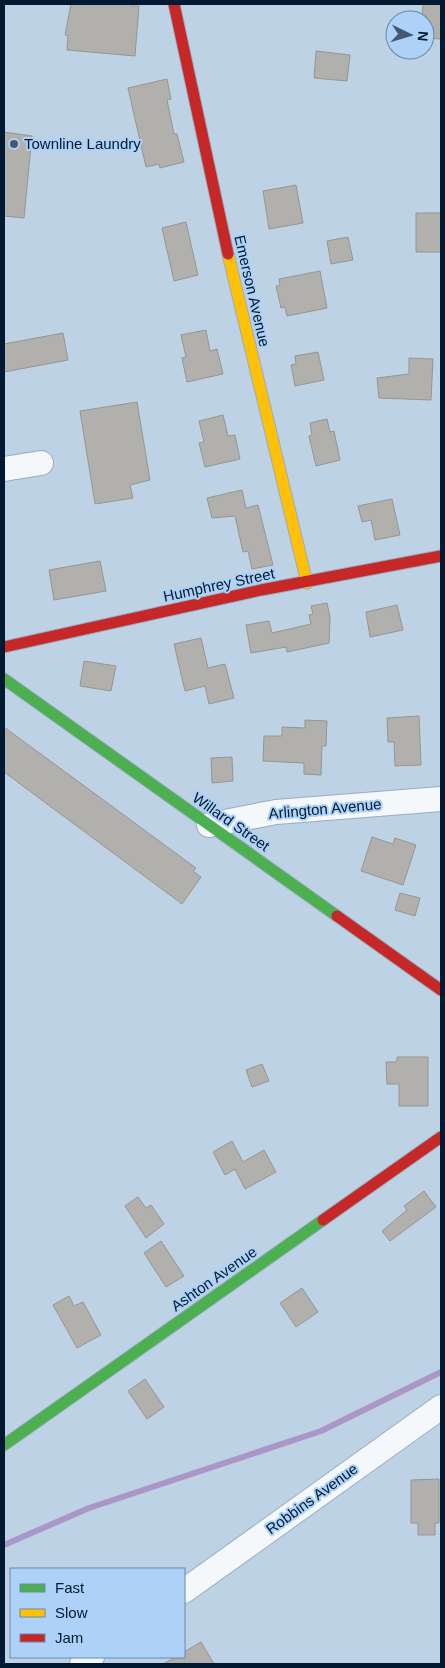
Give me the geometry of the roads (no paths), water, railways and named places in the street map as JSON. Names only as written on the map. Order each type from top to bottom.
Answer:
[{"type":"street","name":"Emerson Avenue","points":[[174,4],[221,225],[307,583]]},
{"type":"street","points":[[4,469],[41,463]]},
{"type":"street","name":"Humphrey Street","points":[[4,647],[260,590],[307,583],[441,556]]},
{"type":"street","name":"Willard Street","points":[[4,679],[441,990]]},
{"type":"street","name":"Arlington Avenue","points":[[209,825],[276,812],[441,799]]},
{"type":"street","name":"Ashton Avenue","points":[[4,1445],[441,1138]]},
{"type":"street","name":"Robbins Avenue","points":[[185,1590],[441,1407]]},
{"type":"waterway","points":[[4,1545],[89,1508],[321,1431],[441,1372]]},
{"type":"place","name":"Townline Laundry","points":[[14,144]]}]
